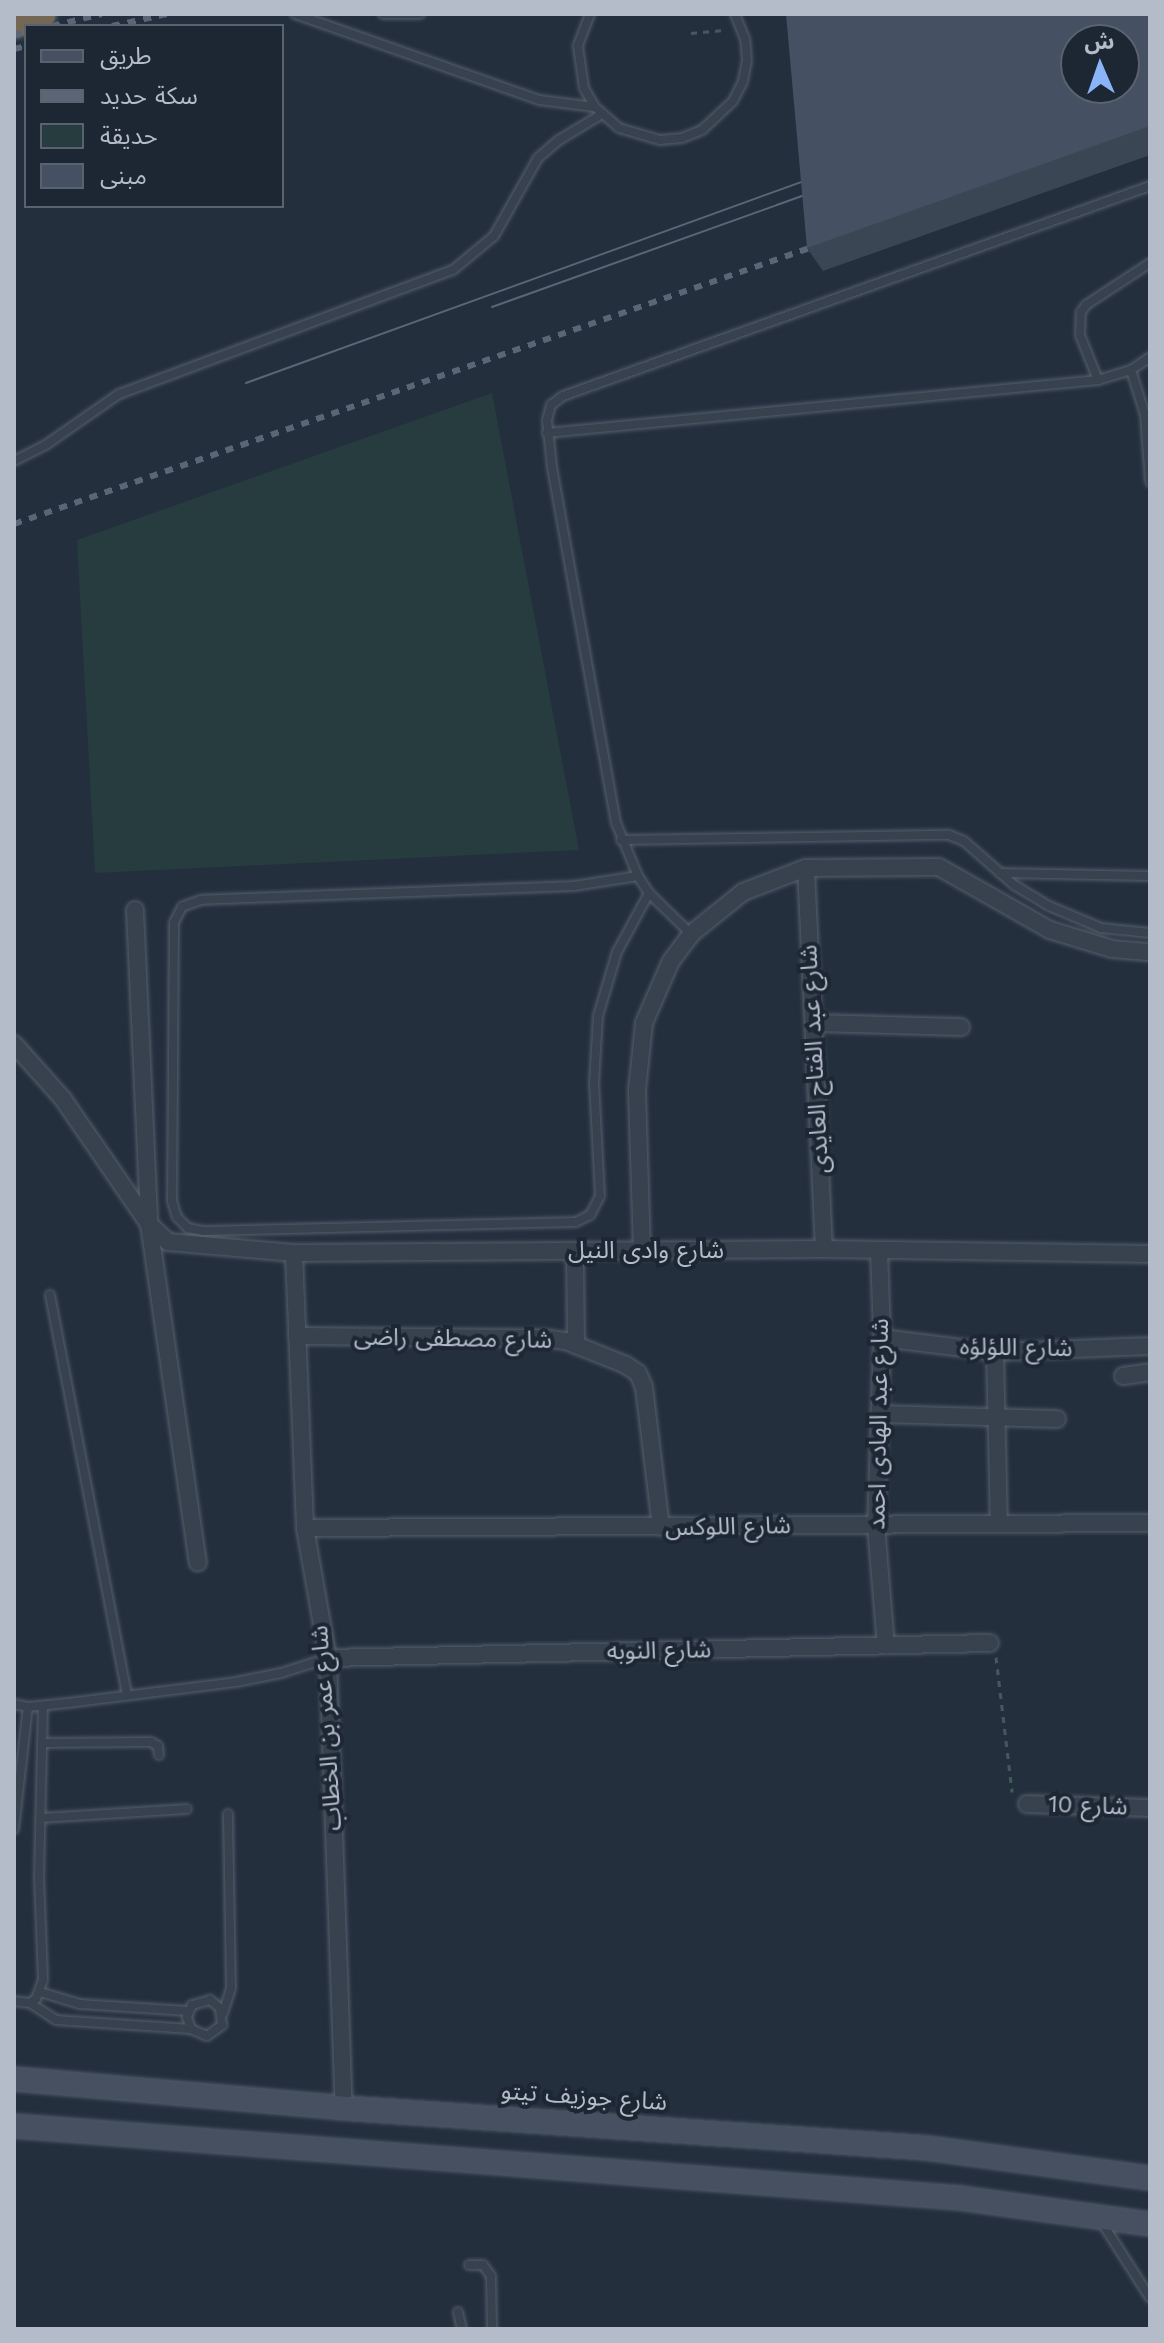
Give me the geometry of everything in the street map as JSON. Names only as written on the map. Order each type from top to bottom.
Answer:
[{"type":"highway","points":[[14,23],[40,14]]},
{"type":"main road","name":"شارع جوزيف تيتو","points":[[14,2079],[344,2108],[941,2149],[1150,2178]]},
{"type":"main road","points":[[14,2126],[960,2198],[1150,2224]]},
{"type":"street","points":[[642,1251],[638,1056],[655,991],[691,934],[743,892],[806,868],[939,867],[1050,930],[1112,949],[1150,952]]},
{"type":"street","name":"شارع عبد الفتاح العايدى","points":[[806,868],[824,1249]]},
{"type":"street","points":[[135,910],[149,1224],[198,1562]]},
{"type":"street","points":[[814,1023],[961,1027]]},
{"type":"street","points":[[14,1044],[63,1099],[149,1224]]},
{"type":"street","name":"شارع وادى النيل","points":[[149,1224],[168,1242],[294,1253],[824,1249],[1150,1254]]},
{"type":"street","name":"شارع عبد الهادى احمد","points":[[879,1250],[882,1338],[876,1525],[886,1646]]},
{"type":"street","points":[[575,1251],[576,1345]]},
{"type":"street","name":"شارع عمر بن الخطاب","points":[[294,1253],[305,1528],[328,1658],[344,2108]]},
{"type":"street","name":"شارع مصطفى راضى","points":[[297,1336],[544,1338],[576,1345],[626,1365],[642,1380],[661,1527]]},
{"type":"street","name":"شارع اللؤلؤه","points":[[882,1338],[995,1352],[1150,1346]]},
{"type":"street","points":[[995,1352],[999,1523]]},
{"type":"street","points":[[1123,1376],[1150,1372]]},
{"type":"street","points":[[879,1414],[1057,1419]]},
{"type":"street","name":"شارع اللوكس","points":[[305,1528],[1150,1523]]},
{"type":"street","name":"شارع النوبه","points":[[328,1658],[990,1643]]},
{"type":"street","name":"شارع 10","points":[[1027,1804],[1150,1808]]},
{"type":"lane","points":[[295,14],[539,100],[599,111]]},
{"type":"lane","points":[[383,14],[420,14]]},
{"type":"lane","points":[[590,14],[578,46],[584,88],[599,111],[619,128],[660,140],[682,138],[720,117],[738,91],[747,60],[745,39],[735,14]]},
{"type":"lane","points":[[14,461],[47,444],[119,394],[453,270],[494,236],[538,158],[599,111]]},
{"type":"lane","points":[[691,934],[649,893],[621,840],[547,433],[547,413],[563,396],[1150,186]]},
{"type":"lane","points":[[1098,380],[1080,335],[1081,312],[1086,305],[1150,263]]},
{"type":"lane","points":[[547,433],[1098,380],[1131,370],[1150,357]]},
{"type":"lane","points":[[1131,370],[1145,415],[1150,482]]},
{"type":"lane","points":[[621,840],[942,834],[964,841],[999,873],[1031,896],[1084,922],[1118,931],[1150,933]]},
{"type":"lane","points":[[999,873],[1150,876]]},
{"type":"lane","points":[[638,876],[574,886],[201,900],[182,907],[174,923],[172,1201],[177,1217],[188,1228],[204,1231],[576,1222],[590,1215],[600,1196],[594,1083],[598,1016],[617,952],[649,893]]},
{"type":"lane","points":[[50,1295],[127,1696]]},
{"type":"lane","points":[[14,1704],[43,1706],[260,1678],[328,1658]]},
{"type":"lane","points":[[30,2003],[40,1992],[43,1706]]},
{"type":"lane","points":[[14,1829],[28,1707]]},
{"type":"lane","points":[[42,1743],[151,1742],[158,1746],[159,1755]]},
{"type":"lane","points":[[41,1818],[187,1809]]},
{"type":"lane","points":[[14,2001],[30,2003],[42,2013],[72,2022],[191,2029],[201,2036],[213,2034],[222,2025],[231,1988],[228,1814]]},
{"type":"lane","points":[[40,1992],[80,2004],[188,2011],[197,2002],[210,2000],[223,2013]]},
{"type":"lane","points":[[188,2011],[191,2029]]},
{"type":"lane","points":[[1098,2217],[1150,2298]]},
{"type":"lane","points":[[469,2265],[483,2265],[491,2276],[492,2329]]},
{"type":"lane","points":[[458,2312],[462,2329]]},
{"type":"path","points":[[691,33],[722,30]]},
{"type":"path","points":[[990,1643],[995,1649],[1011,1789],[1016,1799],[1027,1804]]},
{"type":"green space","points":[[492,393],[579,850],[95,873],[77,540]]},
{"type":"building","points":[[786,14],[1150,14],[1150,126],[807,248]]},
{"type":"tram line","points":[[246,383],[815,177]]},
{"type":"tram line","points":[[492,307],[816,191]]},
{"type":"railway","points":[[60,24],[102,14]]},
{"type":"railway","points":[[121,24],[167,14]]},
{"type":"railway","points":[[14,35],[24,32]]},
{"type":"railway","points":[[14,49],[24,46]]},
{"type":"railway","points":[[14,524],[821,244]]}]
